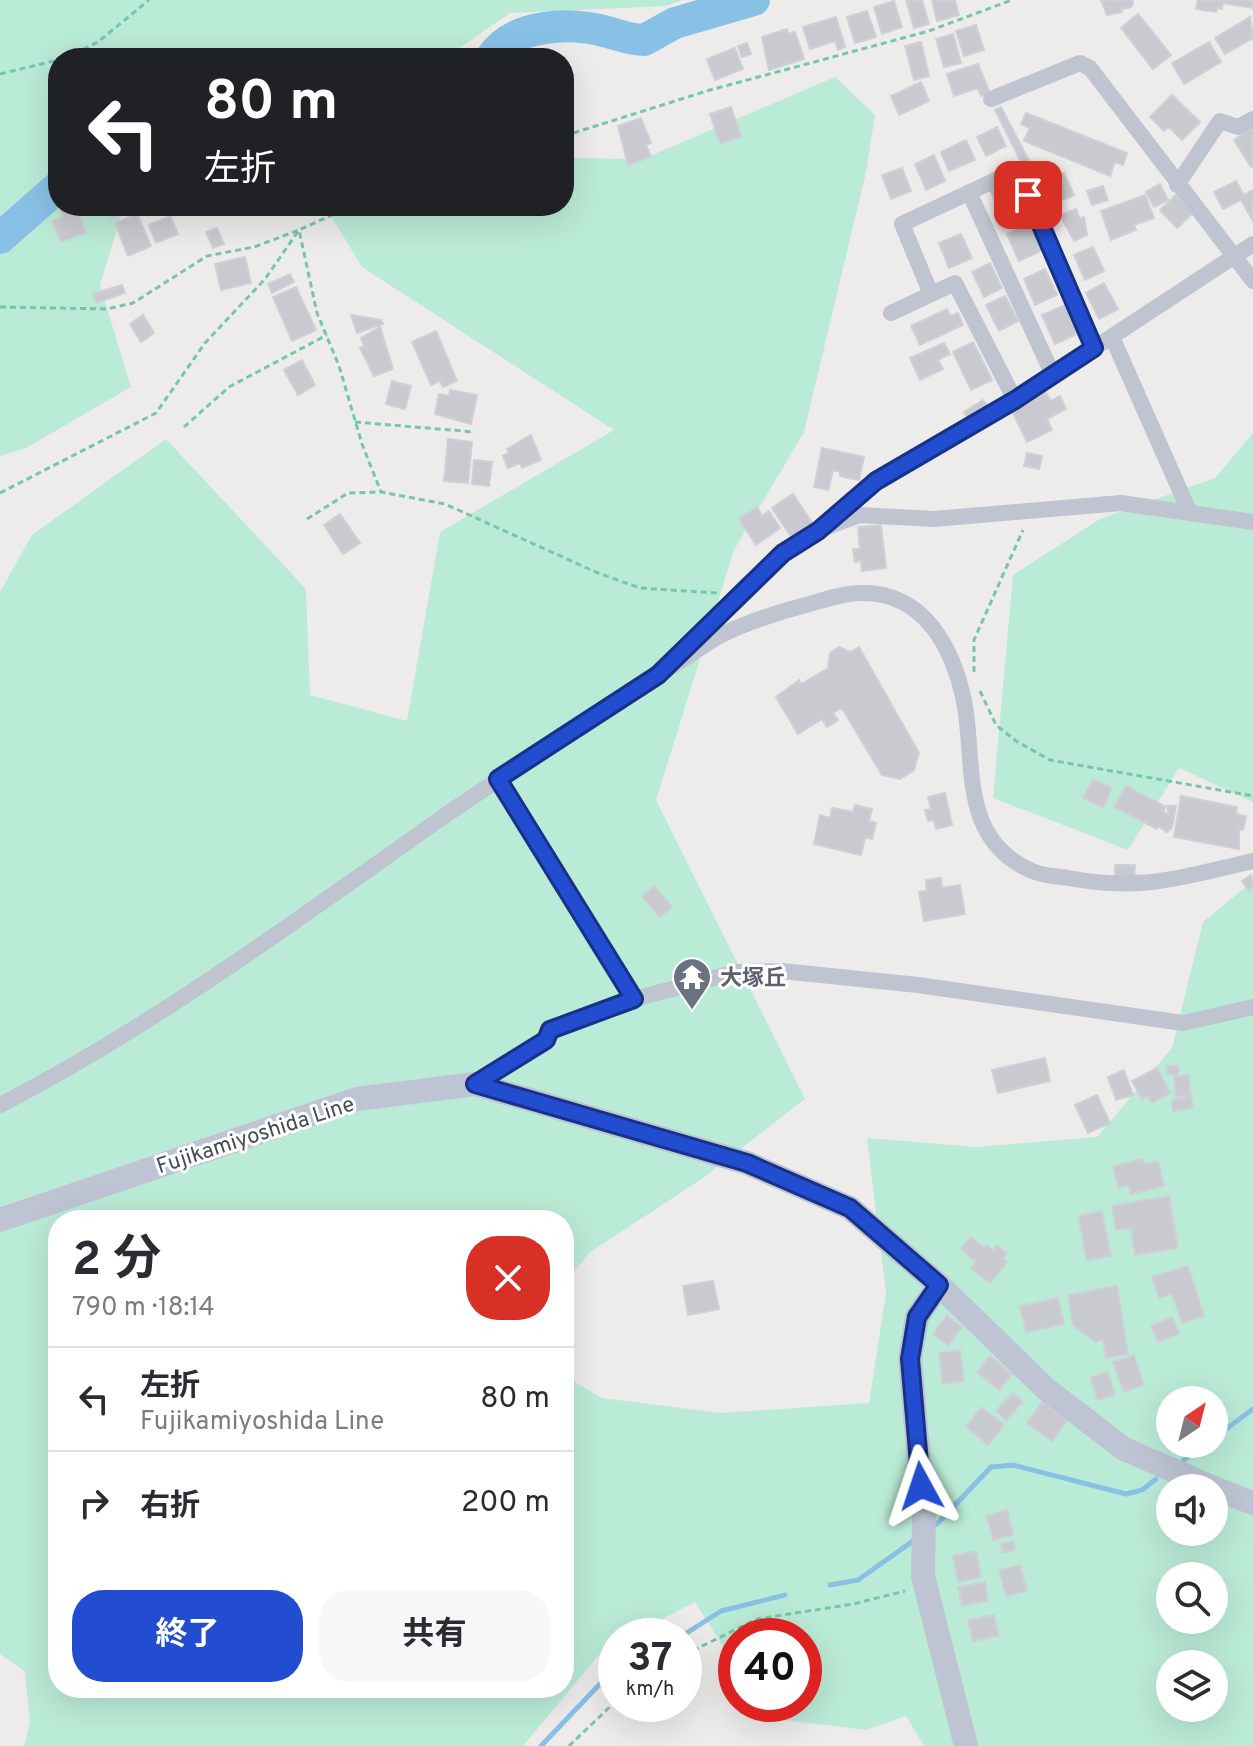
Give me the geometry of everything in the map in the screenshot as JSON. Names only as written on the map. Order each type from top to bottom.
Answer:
[{"type":"main road","name":"Fujikamiyoshida Line","points":[[0,1220],[357,1099],[475,1084],[760,1168],[850,1208],[939,1285],[1046,1389],[1124,1449],[1182,1474]]},
{"type":"main road","points":[[939,1285],[917,1317],[910,1359],[924,1517],[923,1576],[966,1746]]},
{"type":"main road","name":"Fujikamiyoshida Line","points":[[1228,1493],[1253,1503]]},
{"type":"street","points":[[991,99],[1080,63],[1090,68],[1253,281]]},
{"type":"street","points":[[1177,185],[1220,121],[1238,127],[1253,119]]},
{"type":"street","points":[[931,294],[902,224],[1017,170],[1094,348]]},
{"type":"street","points":[[969,192],[1052,373]]},
{"type":"street","points":[[658,675],[783,553],[818,531],[876,481],[1015,400],[1234,253],[1253,244]]},
{"type":"street","points":[[891,313],[955,283],[1015,400]]},
{"type":"street","points":[[1112,337],[1190,513]]},
{"type":"street","points":[[818,531],[860,515],[934,519],[1121,503],[1253,522]]},
{"type":"street","points":[[0,1105],[62,1073],[232,966],[498,779],[717,637],[751,620],[862,593],[894,597],[927,618],[955,666],[965,704],[969,777],[978,811],[1001,849],[1033,872],[1110,886],[1151,885],[1253,861]]},
{"type":"street","points":[[498,779],[634,999]]},
{"type":"street","points":[[475,1084],[546,1040],[550,1030],[634,999],[737,972],[782,971],[918,985],[1183,1023],[1253,1007]]},
{"type":"path","points":[[86,48],[98,42],[149,0]]},
{"type":"path","points":[[574,133],[710,90],[929,31],[1012,0]]},
{"type":"path","points":[[0,74],[48,62]]},
{"type":"path","points":[[0,307],[107,309],[133,303],[207,256],[254,247],[330,216]]},
{"type":"path","points":[[299,230],[317,313],[381,492]]},
{"type":"path","points":[[0,493],[156,413],[205,343],[265,279],[299,230]]},
{"type":"path","points":[[184,427],[229,387],[327,335]]},
{"type":"path","points":[[355,422],[475,432]]},
{"type":"path","points":[[307,519],[348,493],[381,492],[445,504],[598,573],[640,588],[740,595]]},
{"type":"path","points":[[1031,512],[974,640],[974,671],[996,725],[1016,741],[1050,760],[1253,796]]},
{"type":"path","points":[[702,1646],[757,1619],[909,1590],[923,1576]]},
{"type":"path","points":[[569,1746],[598,1718]]},
{"type":"green space","points":[[0,0],[682,0],[666,6],[510,13],[459,48],[48,48],[48,216],[121,216],[100,285],[131,387],[26,448],[0,456]]},
{"type":"green space","points":[[835,77],[875,115],[866,172],[804,432],[734,550],[656,800],[805,1099],[703,1178],[589,1253],[574,1272],[574,1210],[48,1210],[48,1698],[563,1698],[523,1746],[24,1746],[30,1722],[25,1671],[0,1654],[0,592],[32,535],[166,439],[306,589],[310,695],[407,721],[440,532],[614,430],[362,267],[331,216],[574,216],[574,158],[643,159]]},
{"type":"green space","points":[[1253,433],[1253,802],[1179,768],[1128,850],[993,798],[1013,575],[1100,519],[1215,478]]},
{"type":"green space","points":[[1253,881],[1253,1746],[924,1746],[906,1716],[866,1730],[800,1722],[822,1722],[822,1618],[718,1618],[718,1638],[695,1602],[664,1618],[598,1618],[598,1656],[574,1685],[574,1382],[602,1398],[720,1413],[869,1403],[886,1293],[867,1138],[976,1147],[1097,1137],[1172,1048],[1203,922]]},
{"type":"building","points":[[906,0],[922,0],[929,24],[914,28]]},
{"type":"building","points":[[932,0],[955,0],[959,15],[937,21]]},
{"type":"building","points":[[1101,0],[1132,0],[1133,3],[1131,7],[1121,9],[1122,12],[1107,15]]},
{"type":"building","points":[[1198,0],[1253,0],[1253,8],[1223,3],[1222,9],[1217,8],[1216,12],[1196,9]]},
{"type":"building","points":[[894,1],[902,27],[882,34],[874,7]]},
{"type":"building","points":[[867,11],[876,37],[855,43],[847,17]]},
{"type":"building","points":[[1138,14],[1171,55],[1153,69],[1121,28]]},
{"type":"building","points":[[836,17],[845,47],[838,50],[835,41],[810,49],[803,27]]},
{"type":"building","points":[[1250,17],[1253,38],[1225,54],[1215,38]]},
{"type":"building","points":[[976,25],[984,50],[964,56],[956,31]]},
{"type":"building","points":[[787,29],[788,34],[795,32],[804,59],[769,70],[762,37]]},
{"type":"building","points":[[953,34],[961,63],[944,67],[936,39]]},
{"type":"building","points":[[921,42],[929,76],[914,80],[905,46]]},
{"type":"building","points":[[1209,42],[1221,62],[1184,84],[1172,63]]},
{"type":"building","points":[[747,43],[751,54],[742,57],[738,46]]},
{"type":"building","points":[[735,48],[743,69],[715,80],[707,59]]},
{"type":"building","points":[[978,64],[990,93],[981,96],[978,88],[954,96],[947,74]]},
{"type":"building","points":[[921,82],[929,101],[899,115],[891,96]]},
{"type":"building","points":[[1172,95],[1200,122],[1182,140],[1169,127],[1164,131],[1150,117]]},
{"type":"building","points":[[731,107],[741,137],[720,144],[710,114]]},
{"type":"building","points":[[1001,107],[1037,176],[1030,180],[995,110]]},
{"type":"building","points":[[1026,113],[1127,153],[1123,165],[1115,162],[1110,176],[1024,141],[1030,128],[1021,124]]},
{"type":"building","points":[[641,118],[651,143],[646,145],[651,157],[628,165],[618,126]]},
{"type":"building","points":[[997,127],[1006,146],[986,156],[977,137]]},
{"type":"building","points":[[1253,128],[1253,166],[1251,167],[1234,140]]},
{"type":"building","points":[[966,140],[975,160],[949,171],[941,152]]},
{"type":"building","points":[[934,155],[945,181],[926,190],[915,164]]},
{"type":"building","points":[[902,168],[911,191],[891,199],[882,175]]},
{"type":"building","points":[[1064,173],[1074,195],[1053,204],[1043,183]]},
{"type":"building","points":[[1236,181],[1244,195],[1253,190],[1253,221],[1241,200],[1223,209],[1214,192]]},
{"type":"building","points":[[1012,183],[1023,209],[1003,217],[991,192]]},
{"type":"building","points":[[1160,184],[1168,200],[1154,207],[1146,192]]},
{"type":"building","points":[[1103,186],[1108,200],[1092,205],[1087,191]]},
{"type":"building","points":[[1145,195],[1154,218],[1134,225],[1136,230],[1111,240],[1101,211]]},
{"type":"building","points":[[1176,195],[1193,213],[1177,228],[1160,210]]},
{"type":"building","points":[[1076,209],[1080,219],[1084,217],[1087,235],[1074,241],[1060,215]]},
{"type":"building","points":[[79,216],[86,233],[61,242],[52,221]]},
{"type":"building","points":[[138,216],[151,246],[128,256],[115,223]]},
{"type":"building","points":[[170,216],[178,234],[156,243],[149,225]]},
{"type":"building","points":[[1031,223],[1043,250],[1019,261],[1007,234]]},
{"type":"building","points":[[217,228],[224,244],[213,248],[206,232]]},
{"type":"building","points":[[961,234],[972,258],[949,268],[939,243]]},
{"type":"building","points":[[1093,247],[1104,271],[1085,280],[1074,255]]},
{"type":"building","points":[[245,257],[251,283],[221,290],[215,264]]},
{"type":"building","points":[[990,263],[1002,288],[984,297],[972,272]]},
{"type":"building","points":[[1045,269],[1057,295],[1035,305],[1024,279]]},
{"type":"building","points":[[290,274],[294,282],[272,293],[268,284]]},
{"type":"building","points":[[1104,283],[1118,309],[1099,319],[1086,293]]},
{"type":"building","points":[[122,285],[125,293],[96,303],[93,294]]},
{"type":"building","points":[[296,287],[316,330],[292,341],[273,297]]},
{"type":"building","points":[[1005,296],[1018,321],[999,331],[986,305]]},
{"type":"building","points":[[1065,305],[1077,334],[1055,344],[1042,315]]},
{"type":"building","points":[[947,309],[951,316],[958,313],[963,325],[920,345],[911,326]]},
{"type":"building","points":[[143,315],[154,333],[141,342],[130,324]]},
{"type":"building","points":[[351,315],[381,320],[383,324],[357,333]]},
{"type":"building","points":[[380,327],[393,369],[374,376],[360,348],[364,346],[361,338]]},
{"type":"building","points":[[436,331],[457,381],[443,387],[440,381],[431,385],[412,342]]},
{"type":"building","points":[[973,342],[992,380],[971,390],[953,352]]},
{"type":"building","points":[[944,343],[950,354],[938,360],[943,369],[920,380],[910,358]]},
{"type":"building","points":[[302,360],[315,385],[298,395],[284,370]]},
{"type":"building","points":[[392,381],[411,386],[405,409],[386,404]]},
{"type":"building","points":[[450,390],[477,395],[471,424],[435,414],[439,394],[449,396]]},
{"type":"building","points":[[1046,393],[1051,401],[1060,396],[1066,409],[1047,419],[1052,430],[1027,442],[1012,411]]},
{"type":"building","points":[[983,400],[990,409],[970,421],[964,412]]},
{"type":"building","points":[[531,435],[541,460],[522,468],[520,463],[508,468],[503,456],[509,453],[507,449]]},
{"type":"building","points":[[448,439],[472,442],[468,483],[444,481]]},
{"type":"building","points":[[822,448],[864,457],[859,480],[840,476],[840,472],[833,470],[828,490],[814,487]]},
{"type":"building","points":[[1027,453],[1042,456],[1039,469],[1024,466]]},
{"type":"building","points":[[474,460],[492,462],[489,486],[472,484]]},
{"type":"building","points":[[793,494],[813,524],[792,538],[772,508]]},
{"type":"building","points":[[757,507],[762,516],[769,511],[780,528],[756,545],[739,519]]},
{"type":"building","points":[[340,514],[360,543],[343,554],[324,525]]},
{"type":"building","points":[[881,525],[886,568],[862,571],[861,561],[855,562],[853,549],[860,549],[858,527]]},
{"type":"building","points":[[839,647],[850,652],[859,647],[919,753],[914,770],[900,779],[882,775],[842,708],[833,713],[838,720],[827,727],[822,719],[798,734],[776,697],[799,680],[801,684],[828,668],[830,653]]},
{"type":"building","points":[[1093,779],[1112,788],[1103,808],[1083,798]]},
{"type":"building","points":[[1126,786],[1166,807],[1163,812],[1168,814],[1168,806],[1176,806],[1172,828],[1167,832],[1158,826],[1157,829],[1114,807]]},
{"type":"building","points":[[945,793],[952,825],[936,829],[934,820],[928,821],[925,810],[931,809],[928,797]]},
{"type":"building","points":[[1181,796],[1237,807],[1236,814],[1246,816],[1243,830],[1239,829],[1239,849],[1174,837]]},
{"type":"building","points":[[855,805],[872,809],[869,821],[876,823],[872,839],[865,837],[861,855],[814,844],[820,815],[830,818],[832,808],[853,812]]},
{"type":"building","points":[[1115,865],[1135,865],[1134,883],[1115,882]]},
{"type":"building","points":[[1251,875],[1253,888],[1249,891],[1242,881]]},
{"type":"building","points":[[941,878],[942,888],[960,885],[965,914],[924,921],[919,892],[927,891],[926,880]]},
{"type":"building","points":[[654,886],[672,907],[660,917],[642,896]]},
{"type":"building","points":[[1045,1058],[1050,1081],[998,1093],[992,1070]]},
{"type":"building","points":[[1167,1066],[1178,1066],[1178,1074],[1167,1074]]},
{"type":"building","points":[[1157,1068],[1170,1093],[1152,1103],[1148,1096],[1142,1099],[1132,1081]]},
{"type":"building","points":[[1124,1070],[1133,1095],[1116,1100],[1108,1077]]},
{"type":"building","points":[[1188,1075],[1191,1095],[1176,1097],[1174,1077]]},
{"type":"building","points":[[1097,1095],[1110,1123],[1088,1133],[1075,1105]]},
{"type":"building","points":[[1191,1097],[1193,1108],[1173,1111],[1172,1100]]},
{"type":"building","points":[[1143,1159],[1144,1164],[1158,1161],[1164,1186],[1131,1194],[1129,1185],[1118,1187],[1113,1166]]},
{"type":"building","points":[[1169,1196],[1178,1248],[1135,1255],[1131,1228],[1116,1230],[1112,1206]]},
{"type":"building","points":[[1102,1211],[1111,1256],[1087,1260],[1078,1216]]},
{"type":"building","points":[[971,1237],[984,1248],[987,1245],[993,1250],[997,1245],[1007,1254],[1003,1258],[1007,1262],[990,1283],[971,1268],[976,1262],[961,1249]]},
{"type":"building","points":[[1188,1266],[1204,1316],[1182,1323],[1172,1294],[1159,1298],[1152,1277]]},
{"type":"building","points":[[713,1281],[719,1309],[688,1315],[683,1286]]},
{"type":"building","points":[[1117,1286],[1128,1354],[1106,1358],[1103,1340],[1095,1342],[1073,1325],[1068,1295]]},
{"type":"building","points":[[1058,1298],[1064,1324],[1026,1332],[1020,1306]]},
{"type":"building","points":[[947,1315],[962,1327],[948,1345],[933,1334]]},
{"type":"building","points":[[1172,1317],[1179,1334],[1158,1342],[1151,1326]]},
{"type":"building","points":[[960,1350],[964,1381],[943,1384],[939,1353]]},
{"type":"building","points":[[1134,1355],[1144,1385],[1124,1392],[1113,1362]]},
{"type":"building","points":[[990,1356],[1012,1374],[999,1390],[977,1372]]},
{"type":"building","points":[[1108,1372],[1115,1395],[1097,1400],[1091,1377]]},
{"type":"building","points":[[1013,1393],[1023,1402],[1006,1420],[996,1411]]},
{"type":"building","points":[[1042,1402],[1067,1420],[1052,1441],[1027,1423]]},
{"type":"building","points":[[981,1407],[1004,1425],[988,1445],[966,1427]]},
{"type":"building","points":[[1007,1510],[1013,1535],[993,1540],[987,1516]]},
{"type":"building","points":[[1013,1541],[1015,1550],[1003,1553],[1001,1544]]},
{"type":"building","points":[[976,1551],[981,1577],[958,1582],[953,1556]]},
{"type":"building","points":[[1020,1565],[1027,1591],[1006,1596],[999,1570]]},
{"type":"building","points":[[985,1582],[988,1601],[962,1606],[958,1587]]},
{"type":"building","points":[[994,1615],[999,1636],[973,1641],[968,1620]]},
{"type":"waterway","points":[[499,48],[528,32],[560,27],[593,29],[644,40],[675,23],[754,0]]},
{"type":"waterway","points":[[0,238],[48,196]]},
{"type":"waterway","points":[[1228,1428],[1253,1409]]},
{"type":"waterway","points":[[937,1524],[991,1467],[1013,1465],[1126,1494],[1142,1490],[1156,1479]]},
{"type":"waterway","points":[[830,1585],[858,1580],[913,1541]]},
{"type":"waterway","points":[[702,1623],[721,1611],[785,1595]]},
{"type":"waterway","points":[[541,1746],[598,1686]]},
{"type":"place","name":"大塚丘","points":[[692,1011]]},
{"type":"route","points":[[921,1486],[910,1359],[917,1317],[939,1285],[850,1208],[747,1163],[475,1084],[546,1040],[550,1030],[634,999],[498,779],[658,675],[783,553],[818,531],[876,481],[1015,400],[1094,348],[1028,195]]}]
